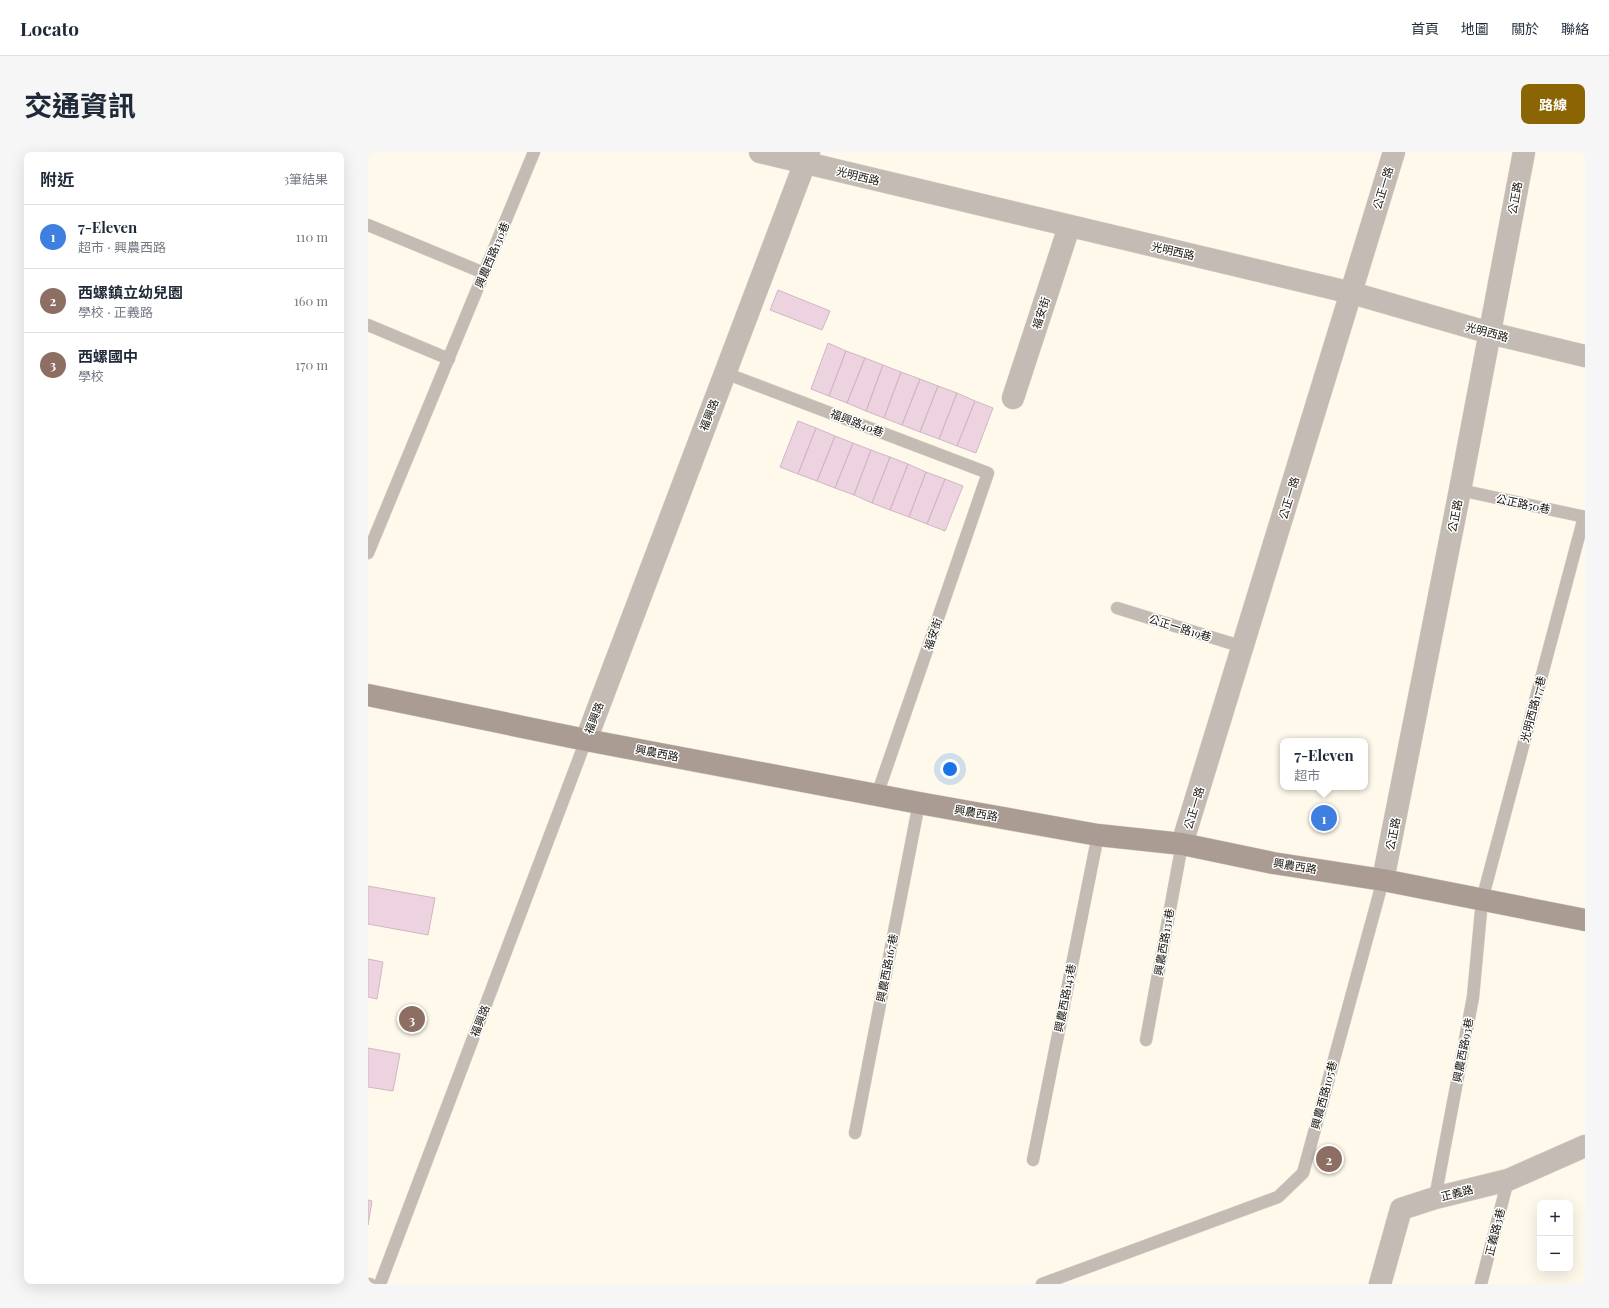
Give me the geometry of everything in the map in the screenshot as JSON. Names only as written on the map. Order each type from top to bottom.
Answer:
[{"type":"main road","name":"興農西路","points":[[368,695],[586,740],[919,803],[1098,835],[1182,844],[1273,863],[1384,880],[1585,920]]},
{"type":"street","name":"光明西路","points":[[760,152],[807,158],[1069,227],[1352,293],[1490,333],[1585,356]]},
{"type":"street","name":"公正一路","points":[[1182,844],[1394,152]]},
{"type":"street","name":"公正路","points":[[1384,880],[1524,152]]},
{"type":"street","name":"福興路","points":[[586,740],[807,158]]},
{"type":"street","name":"福安街","points":[[1013,398],[1069,227]]},
{"type":"street","name":"正義路","points":[[1380,1284],[1401,1209],[1435,1198],[1508,1180],[1585,1146]]},
{"type":"lane","name":"興農西路130巷","points":[[368,553],[534,152]]},
{"type":"lane","points":[[368,225],[484,273]]},
{"type":"lane","points":[[368,325],[449,358]]},
{"type":"lane","name":"福興路40巷","points":[[725,373],[988,472]]},
{"type":"lane","name":"福安街","points":[[877,794],[988,472]]},
{"type":"lane","name":"公正路50巷","points":[[1460,490],[1584,517]]},
{"type":"lane","name":"光明西路177巷","points":[[1482,900],[1584,517]]},
{"type":"lane","name":"公正一路19巷","points":[[1117,608],[1243,647]]},
{"type":"lane","name":"福興路","points":[[380,1284],[586,740]]},
{"type":"lane","name":"興農西路167巷","points":[[854,1133],[919,803]]},
{"type":"lane","name":"興農西路143巷","points":[[1033,1160],[1098,835]]},
{"type":"lane","name":"興農西路131巷","points":[[1146,1040],[1182,844]]},
{"type":"lane","name":"興農西路105巷","points":[[1042,1284],[1278,1197],[1303,1173],[1384,880]]},
{"type":"lane","name":"興農西路93巷","points":[[1435,1198],[1473,997],[1482,900]]},
{"type":"lane","name":"正義路3巷","points":[[1481,1284],[1508,1180]]},
{"type":"building","points":[[778,290],[830,311],[822,330],[770,310]]},
{"type":"building","points":[[828,343],[846,351],[829,396],[811,389]]},
{"type":"building","points":[[846,351],[865,358],[847,403],[829,396]]},
{"type":"building","points":[[865,358],[883,365],[866,411],[847,403]]},
{"type":"building","points":[[883,365],[901,372],[884,418],[866,411]]},
{"type":"building","points":[[901,372],[920,379],[902,425],[884,418]]},
{"type":"building","points":[[920,379],[938,386],[920,432],[902,425]]},
{"type":"building","points":[[938,386],[957,393],[939,439],[920,432]]},
{"type":"building","points":[[957,393],[975,401],[957,446],[939,439]]},
{"type":"building","points":[[975,401],[993,408],[976,453],[957,446]]},
{"type":"building","points":[[798,421],[816,428],[798,474],[780,467]]},
{"type":"building","points":[[816,428],[835,436],[817,481],[798,474]]},
{"type":"building","points":[[835,436],[853,443],[835,488],[817,481]]},
{"type":"building","points":[[853,443],[871,450],[854,495],[835,488]]},
{"type":"building","points":[[871,450],[890,457],[872,503],[854,495]]},
{"type":"building","points":[[890,457],[908,464],[890,510],[872,503]]},
{"type":"building","points":[[908,464],[926,472],[909,517],[890,510]]},
{"type":"building","points":[[926,472],[945,479],[927,524],[909,517]]},
{"type":"building","points":[[945,479],[963,486],[945,531],[927,524]]},
{"type":"building","points":[[368,886],[435,898],[428,935],[368,924]]},
{"type":"building","points":[[368,959],[383,962],[377,999],[368,997]]},
{"type":"building","points":[[368,1048],[400,1054],[393,1091],[368,1087]]},
{"type":"building","points":[[368,1200],[372,1201],[368,1225]]},
{"type":"place","name":"7-Eleven","points":[[1324,818]]},
{"type":"place","name":"西螺國中","points":[[412,1019]]},
{"type":"place","name":"西螺鎮立幼兒園","points":[[1329,1159]]}]
